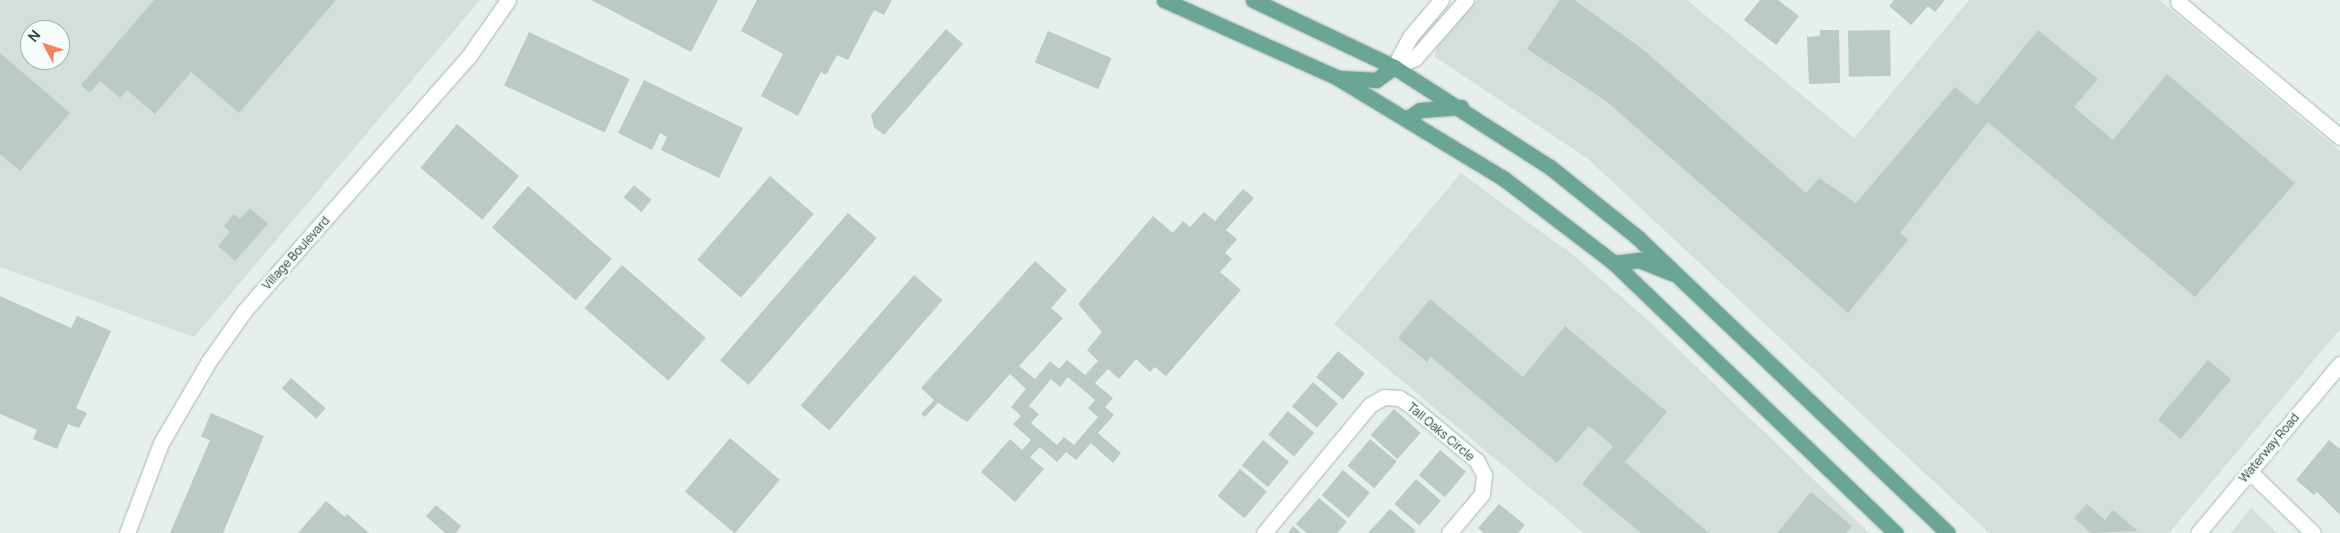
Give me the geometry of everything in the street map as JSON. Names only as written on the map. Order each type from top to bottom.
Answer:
[{"type":"main road","points":[[1164,0],[1336,77],[1408,118],[1503,178],[1614,263],[1896,533]]},
{"type":"main road","points":[[1253,0],[1394,68],[1461,107],[1601,206],[1679,276],[1948,533]]},
{"type":"main road","points":[[1336,77],[1376,80],[1394,68]]},
{"type":"main road","points":[[1408,118],[1431,108],[1461,107]]},
{"type":"main road","points":[[1614,263],[1639,260],[1679,276]]},
{"type":"street","name":"Village Boulevard","points":[[127,533],[161,443],[208,361],[245,310],[469,56],[508,0]]},
{"type":"street","points":[[1394,68],[1410,37],[1441,0]]},
{"type":"street","points":[[1394,68],[1415,58],[1466,0]]},
{"type":"street","points":[[2178,2],[2340,137]]},
{"type":"street","name":"Waterway Road","points":[[2198,533],[2340,364]]},
{"type":"street","name":"Tall Oaks Circle","points":[[1264,533],[1370,404],[1384,397],[1399,398],[1410,405],[1477,461],[1484,476],[1482,494],[1449,533]]},
{"type":"street","points":[[2249,471],[2313,533]]},
{"type":"shaded area","points":[[0,0],[480,0],[194,337],[0,267]]},
{"type":"shaded area","points":[[1477,0],[1687,0],[1854,138],[1969,0],[2159,0],[2340,151],[2340,329],[2169,533],[1989,533],[1588,159],[1435,57],[1436,48]]},
{"type":"shaded area","points":[[1461,173],[1577,258],[1652,324],[1869,533],[1584,533],[1334,324]]},
{"type":"shaded area","points":[[2251,508],[2277,533],[2231,533]]},
{"type":"building","points":[[154,0],[336,0],[239,113],[191,72],[155,114],[127,90],[120,98],[100,81],[90,93],[81,85]]},
{"type":"building","points":[[591,0],[718,0],[691,52]]},
{"type":"building","points":[[757,0],[892,0],[884,15],[874,10],[848,60],[837,55],[826,75],[821,72],[798,116],[761,96],[783,54],[741,31]]},
{"type":"building","points":[[1560,0],[1574,0],[1645,51],[1806,193],[1819,178],[1856,203],[1955,87],[1977,105],[2038,30],[2098,79],[2074,107],[2113,140],[2167,74],[2295,183],[2195,297],[1988,122],[1900,233],[1908,240],[1848,313],[1606,101],[1527,49]]},
{"type":"building","points":[[1760,0],[1778,0],[1799,16],[1776,45],[1744,20]]},
{"type":"building","points":[[1894,0],[1945,0],[1935,12],[1928,6],[1911,25],[1889,6]]},
{"type":"building","points":[[946,29],[963,44],[884,135],[874,127],[871,115]]},
{"type":"building","points":[[1820,30],[1839,30],[1840,83],[1809,84],[1807,37],[1820,36]]},
{"type":"building","points":[[1890,30],[1891,76],[1849,77],[1848,31]]},
{"type":"building","points":[[1048,31],[1112,58],[1098,89],[1035,62]]},
{"type":"building","points":[[529,32],[630,79],[605,132],[504,85]]},
{"type":"building","points":[[0,53],[70,113],[20,171],[0,154]]},
{"type":"building","points":[[644,80],[743,128],[719,178],[661,150],[667,137],[660,133],[652,150],[618,133]]},
{"type":"building","points":[[457,124],[519,176],[482,220],[420,168]]},
{"type":"building","points":[[770,176],[814,214],[741,298],[697,260]]},
{"type":"building","points":[[634,185],[652,200],[641,212],[624,197]]},
{"type":"building","points":[[528,186],[612,259],[576,300],[492,228]]},
{"type":"building","points":[[1243,189],[1254,198],[1226,230],[1237,239],[1225,253],[1232,259],[1220,272],[1241,290],[1166,376],[1155,367],[1150,372],[1136,359],[1119,379],[1108,369],[1095,383],[1113,398],[1105,407],[1114,415],[1098,433],[1121,453],[1113,463],[1091,443],[1076,460],[1066,452],[1057,462],[1040,447],[1030,457],[1044,469],[1015,502],[981,472],[1010,439],[1022,450],[1031,440],[1013,424],[1021,416],[1011,407],[1026,389],[1010,374],[967,422],[938,403],[925,417],[921,414],[934,400],[921,388],[1035,261],[1067,290],[1051,308],[1063,318],[1019,366],[1035,379],[1050,361],[1059,369],[1067,360],[1085,375],[1098,361],[1087,350],[1102,332],[1078,304],[1153,216],[1173,233],[1183,221],[1190,227],[1204,212],[1215,221]],"holes":[[[1068,377],[1095,400],[1088,408],[1098,417],[1074,445],[1064,437],[1057,445],[1031,423],[1039,414],[1029,406],[1051,379],[1060,387]]]},
{"type":"building","points":[[250,208],[268,224],[235,261],[218,246],[230,232],[224,226],[234,214],[240,219]]},
{"type":"building","points":[[848,213],[877,238],[749,385],[720,360]]},
{"type":"building","points":[[622,265],[706,338],[668,381],[585,308]]},
{"type":"building","points":[[914,275],[943,300],[829,430],[801,406]]},
{"type":"building","points":[[0,296],[71,328],[77,316],[111,331],[76,408],[87,413],[79,428],[68,424],[57,449],[33,439],[37,430],[0,414]]},
{"type":"building","points":[[1430,299],[1523,377],[1565,326],[1667,412],[1625,462],[1709,533],[1641,533],[1582,484],[1613,446],[1589,426],[1557,463],[1431,357],[1427,362],[1398,338]]},
{"type":"building","points":[[1338,351],[1365,373],[1343,400],[1316,377]]},
{"type":"building","points":[[2208,360],[2231,379],[2181,439],[2158,420]]},
{"type":"building","points":[[291,378],[326,408],[317,419],[282,389]]},
{"type":"building","points":[[1313,382],[1338,404],[1317,428],[1292,406]]},
{"type":"building","points":[[1394,409],[1421,433],[1397,459],[1371,435]]},
{"type":"building","points":[[1288,411],[1314,433],[1294,457],[1268,435]]},
{"type":"building","points":[[211,413],[264,436],[223,533],[170,533],[210,440],[201,437]]},
{"type":"building","points":[[730,438],[780,480],[735,533],[685,492]]},
{"type":"building","points":[[1370,439],[1397,461],[1374,488],[1348,466]]},
{"type":"building","points":[[1263,440],[1289,462],[1268,487],[1242,465]]},
{"type":"building","points":[[2329,440],[2340,449],[2340,515],[2317,492],[2314,495],[2296,480]]},
{"type":"building","points":[[1440,450],[1466,472],[1445,497],[1419,475]]},
{"type":"building","points":[[1240,469],[1267,491],[1244,518],[1218,496]]},
{"type":"building","points":[[1343,470],[1370,492],[1349,518],[1322,495]]},
{"type":"building","points":[[1416,479],[1441,501],[1419,526],[1394,504]]},
{"type":"building","points":[[1811,492],[1852,526],[1846,533],[1777,533]]},
{"type":"building","points":[[1319,498],[1347,522],[1337,533],[1307,533],[1296,524]]},
{"type":"building","points":[[326,501],[345,517],[347,514],[369,533],[298,533]]},
{"type":"building","points":[[1499,504],[1525,525],[1518,533],[1484,533],[1478,528]]},
{"type":"building","points":[[2087,504],[2105,520],[2113,510],[2138,531],[2091,533],[2074,518]]},
{"type":"building","points":[[436,505],[461,526],[456,533],[445,533],[426,516]]},
{"type":"building","points":[[1390,509],[1416,531],[1414,533],[1368,533]]},
{"type":"building","points":[[1293,526],[1301,533],[1288,533]]}]
